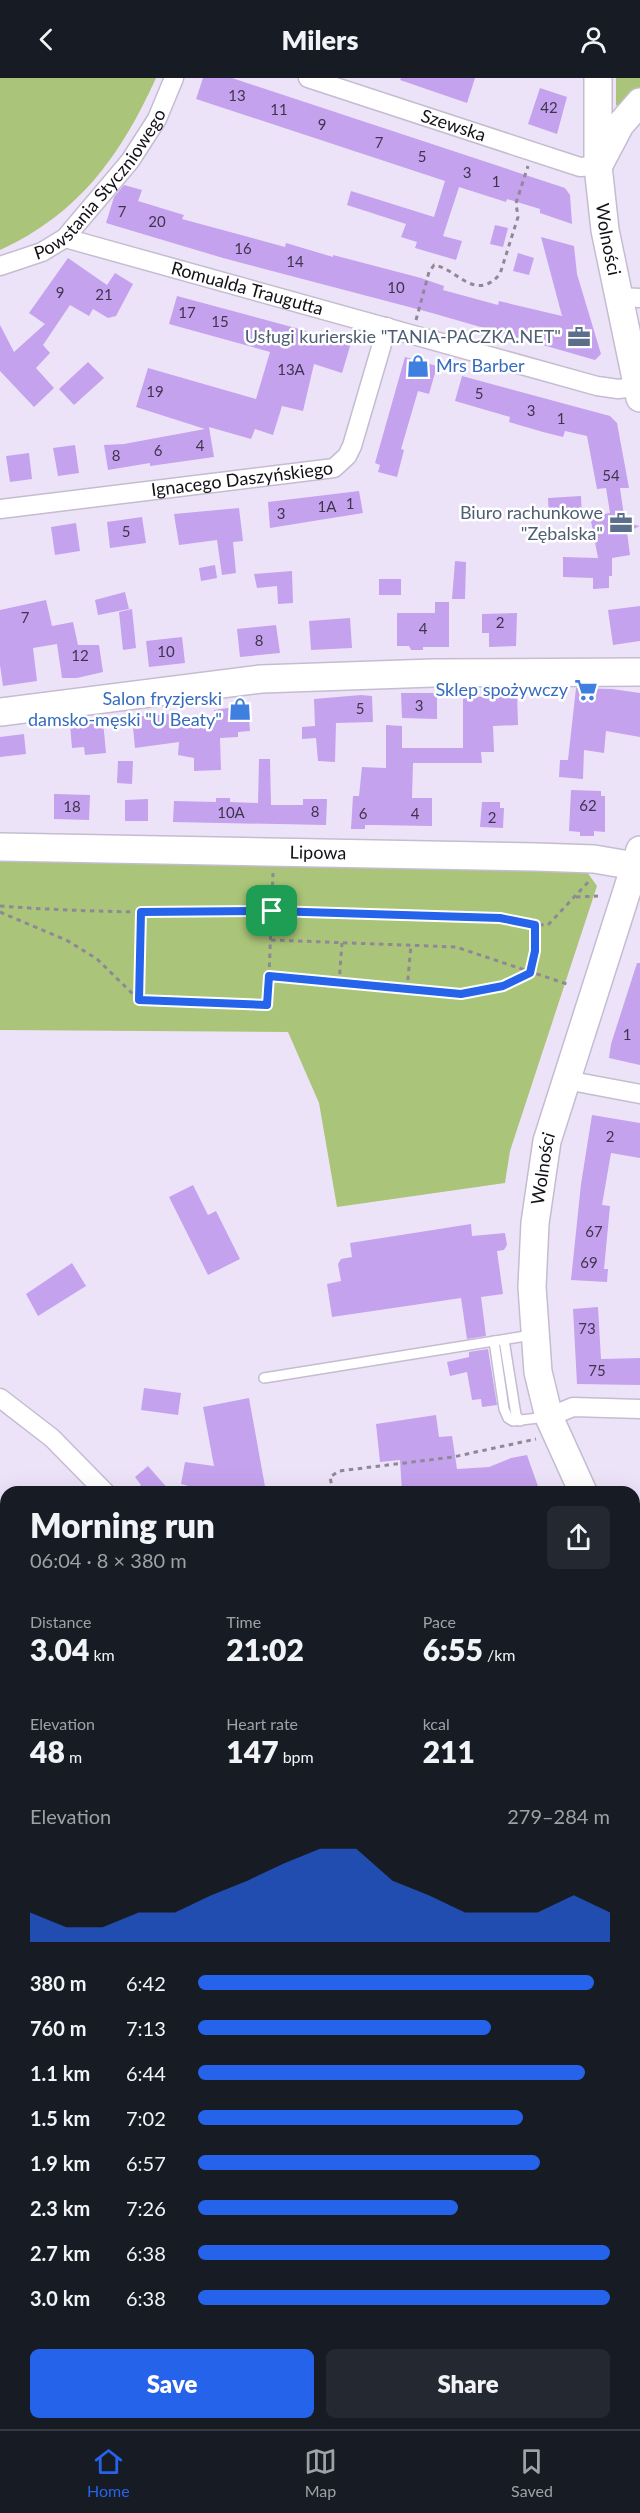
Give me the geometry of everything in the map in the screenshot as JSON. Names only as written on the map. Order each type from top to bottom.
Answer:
[{"type":"street","name":"Powstania Styczniowego","points":[[0,266],[42,252],[65,238],[130,161],[157,119],[174,78]]},
{"type":"street","name":"Szewska","points":[[308,78],[580,167],[598,166]]},
{"type":"street","name":"Wolności","points":[[598,78],[598,166],[605,230],[629,298],[639,392]]},
{"type":"street","points":[[598,166],[620,125],[640,102]]},
{"type":"street","name":"Romualda Traugutta","points":[[65,238],[597,386],[639,392]]},
{"type":"street","name":"Ignacego Daszyńskiego","points":[[0,509],[334,468],[347,456],[352,446],[387,327]]},
{"type":"street","points":[[0,712],[261,679],[433,673],[640,672]]},
{"type":"street","name":"Lipowa","points":[[0,847],[594,860],[638,858]]},
{"type":"street","name":"Wolności","points":[[579,1486],[543,1428],[532,1287],[535,1223],[539,1181],[547,1141],[638,858]]},
{"type":"street","points":[[566,1080],[640,1094]]},
{"type":"street","points":[[0,1398],[52,1438],[99,1486]]},
{"type":"street","points":[[543,1428],[573,1407],[640,1409]]},
{"type":"lane","points":[[264,1378],[535,1335]]},
{"type":"lane","points":[[499,1341],[516,1415],[520,1421],[543,1428]]},
{"type":"path","points":[[415,325],[429,272],[434,265],[464,281],[477,285],[494,281],[500,274],[518,217],[516,203],[529,162]]},
{"type":"path","points":[[0,912],[68,941],[97,960],[139,1000],[267,1005],[274,852]]},
{"type":"path","points":[[0,906],[141,912],[272,911],[500,918],[535,925],[549,925],[594,875]]},
{"type":"path","points":[[576,897],[598,896]]},
{"type":"path","points":[[139,1000],[141,912]]},
{"type":"path","points":[[530,973],[535,951],[535,925]]},
{"type":"path","points":[[271,940],[456,947],[570,985]]},
{"type":"path","points":[[339,983],[342,943]]},
{"type":"path","points":[[407,989],[411,945]]},
{"type":"path","points":[[269,976],[461,994],[503,986],[530,973]]},
{"type":"path","points":[[332,1486],[330,1477],[339,1471],[453,1457],[543,1428]]},
{"type":"green space","points":[[0,78],[156,78],[128,132],[112,157],[75,200],[53,219],[0,250]]},
{"type":"green space","points":[[616,78],[640,78],[640,88],[625,106],[616,105]]},
{"type":"green space","points":[[0,857],[587,872],[597,886],[510,1151],[505,1183],[337,1207],[319,1103],[288,1032],[0,1030]]},
{"type":"building","points":[[203,78],[232,78],[565,188],[570,195],[572,224],[540,213],[540,209],[507,199],[506,202],[459,187],[443,236],[462,241],[456,260],[415,248],[417,242],[401,237],[406,224],[347,205],[351,191],[434,217],[445,181],[196,99]]},
{"type":"building","points":[[401,78],[475,78],[467,103],[400,80]]},
{"type":"building","points":[[540,88],[567,97],[557,134],[528,124]]},
{"type":"building","points":[[124,185],[142,190],[138,201],[184,215],[182,219],[285,247],[286,243],[421,278],[444,286],[443,290],[498,305],[499,301],[562,316],[541,237],[574,246],[577,274],[601,354],[595,360],[432,313],[223,258],[106,223],[114,197]]},
{"type":"building","points":[[495,225],[508,228],[503,247],[490,244]]},
{"type":"building","points":[[518,253],[534,258],[529,275],[513,271]]},
{"type":"building","points":[[68,258],[107,285],[115,273],[133,284],[116,316],[108,318],[93,309],[89,316],[70,305],[43,345],[50,353],[36,368],[54,388],[34,407],[0,371],[0,325],[14,352],[45,324],[29,313]]},
{"type":"building","points":[[177,296],[351,343],[342,373],[314,364],[303,411],[282,406],[273,435],[255,429],[251,439],[209,427],[214,457],[150,466],[150,463],[108,470],[104,445],[124,444],[205,429],[136,407],[148,368],[256,399],[270,352],[169,324]]},
{"type":"building","points":[[405,357],[437,366],[429,394],[418,391],[401,449],[404,450],[397,477],[378,472],[380,465],[375,463]]},
{"type":"building","points":[[88,362],[104,378],[74,405],[59,389]]},
{"type":"building","points":[[462,376],[610,416],[617,423],[629,488],[620,488],[625,523],[640,526],[627,532],[630,555],[612,558],[609,588],[593,589],[593,578],[563,577],[563,557],[598,558],[590,516],[610,513],[606,488],[597,489],[587,436],[565,431],[563,437],[543,432],[509,422],[510,417],[455,401]]},
{"type":"building","points":[[75,445],[79,473],[58,476],[53,448]]},
{"type":"building","points":[[29,453],[32,479],[10,482],[6,456]]},
{"type":"building","points":[[359,491],[363,513],[270,528],[268,502]]},
{"type":"building","points":[[581,496],[582,517],[549,519],[548,498]]},
{"type":"building","points":[[239,508],[243,541],[233,542],[236,573],[222,575],[217,540],[179,545],[174,514]]},
{"type":"building","points":[[142,517],[146,543],[110,548],[107,522]]},
{"type":"building","points":[[76,523],[80,551],[55,555],[51,527]]},
{"type":"building","points":[[455,561],[466,562],[465,599],[452,599]]},
{"type":"building","points":[[215,565],[217,578],[201,581],[199,568]]},
{"type":"building","points":[[292,571],[293,603],[278,604],[277,586],[257,588],[254,574]]},
{"type":"building","points":[[379,579],[401,579],[401,595],[379,595]]},
{"type":"building","points":[[125,592],[129,609],[98,615],[95,600]]},
{"type":"building","points":[[46,600],[52,626],[73,622],[78,645],[99,645],[103,672],[77,678],[62,678],[57,644],[33,648],[37,681],[3,686],[0,665],[0,610]]},
{"type":"building","points":[[435,602],[449,602],[449,647],[423,647],[423,650],[411,650],[409,646],[397,646],[397,613],[435,613]]},
{"type":"building","points":[[640,606],[640,641],[613,645],[608,610]]},
{"type":"building","points":[[132,609],[136,648],[123,650],[119,612]]},
{"type":"building","points":[[517,613],[516,646],[489,647],[489,633],[482,633],[482,614]]},
{"type":"building","points":[[350,618],[352,648],[311,650],[309,621]]},
{"type":"building","points":[[276,625],[280,653],[240,657],[237,629]]},
{"type":"building","points":[[182,637],[185,663],[149,667],[146,641]]},
{"type":"building","points":[[576,688],[612,689],[640,693],[640,737],[606,731],[604,753],[584,750],[583,779],[559,777],[560,760],[568,760]]},
{"type":"building","points":[[517,692],[518,725],[493,726],[494,752],[481,752],[482,763],[413,763],[412,798],[432,798],[432,826],[365,825],[365,829],[351,829],[353,796],[359,796],[362,767],[386,768],[386,725],[402,726],[402,748],[463,748],[463,696],[487,697],[487,693]]},
{"type":"building","points":[[401,693],[437,693],[437,719],[402,718]]},
{"type":"building","points":[[372,696],[373,722],[336,723],[335,762],[318,761],[316,738],[302,739],[302,727],[315,726],[314,699]]},
{"type":"building","points":[[248,705],[250,731],[238,732],[238,737],[220,738],[221,770],[194,771],[194,758],[178,755],[179,742],[135,748],[132,717],[171,714],[172,724],[216,723],[214,710]]},
{"type":"building","points":[[103,721],[106,753],[85,755],[84,747],[72,748],[70,725]]},
{"type":"building","points":[[24,734],[26,754],[0,757],[0,737]]},
{"type":"building","points":[[259,759],[270,759],[271,805],[303,805],[303,799],[327,799],[326,825],[173,822],[174,801],[216,802],[216,798],[230,798],[230,802],[258,803]]},
{"type":"building","points":[[118,761],[133,761],[132,784],[117,783]]},
{"type":"building","points":[[571,790],[601,791],[601,796],[605,796],[605,832],[594,831],[594,836],[580,836],[580,832],[569,831]]},
{"type":"building","points":[[54,794],[90,795],[89,820],[54,819]]},
{"type":"building","points":[[148,799],[148,821],[125,821],[125,800]]},
{"type":"building","points":[[482,802],[500,802],[500,808],[504,808],[503,828],[480,827]]},
{"type":"building","points":[[637,963],[640,963],[640,1065],[609,1058],[611,1044]]},
{"type":"building","points":[[592,1115],[640,1123],[640,1158],[611,1153],[602,1205],[610,1206],[604,1269],[608,1269],[607,1282],[571,1280],[581,1184]]},
{"type":"building","points":[[193,1185],[208,1215],[216,1211],[240,1259],[208,1275],[169,1197]]},
{"type":"building","points":[[471,1224],[472,1236],[505,1233],[507,1245],[504,1250],[497,1251],[503,1294],[481,1297],[486,1336],[467,1339],[461,1298],[332,1317],[327,1284],[341,1281],[338,1264],[341,1259],[352,1257],[350,1243]]},
{"type":"building","points":[[72,1263],[86,1286],[38,1316],[26,1294]]},
{"type":"building","points":[[598,1307],[601,1359],[640,1358],[640,1385],[577,1384],[573,1309]]},
{"type":"building","points":[[488,1349],[497,1405],[482,1407],[481,1399],[472,1400],[467,1372],[450,1376],[447,1362],[469,1357],[469,1352]]},
{"type":"building","points":[[144,1388],[181,1393],[178,1415],[141,1410]]},
{"type":"building","points":[[249,1398],[265,1486],[189,1486],[181,1484],[185,1462],[214,1466],[203,1407]]},
{"type":"building","points":[[436,1415],[439,1437],[452,1436],[457,1469],[489,1467],[511,1458],[527,1455],[538,1486],[402,1486],[400,1460],[380,1462],[376,1424]]},
{"type":"building","points":[[148,1466],[166,1486],[140,1486],[135,1477]]},
{"type":"place","name":"Usługi kurierskie \"TANIA-PACZKA.NET\"","points":[[579,337]]},
{"type":"place","name":"Mrs Barber","points":[[418,366]]},
{"type":"place","name":"Biuro rachunkowe \"Zębalska\"","points":[[621,523]]},
{"type":"place","name":"Sklep spożywczy","points":[[586,690]]},
{"type":"place","name":"Salon fryzjerski damsko-męski \"U Beaty\"","points":[[240,709]]},
{"type":"route","points":[[272,911],[500,918],[535,925],[535,951],[530,973],[503,986],[461,994],[269,976],[267,1005],[139,1000],[141,912],[272,911]]}]
